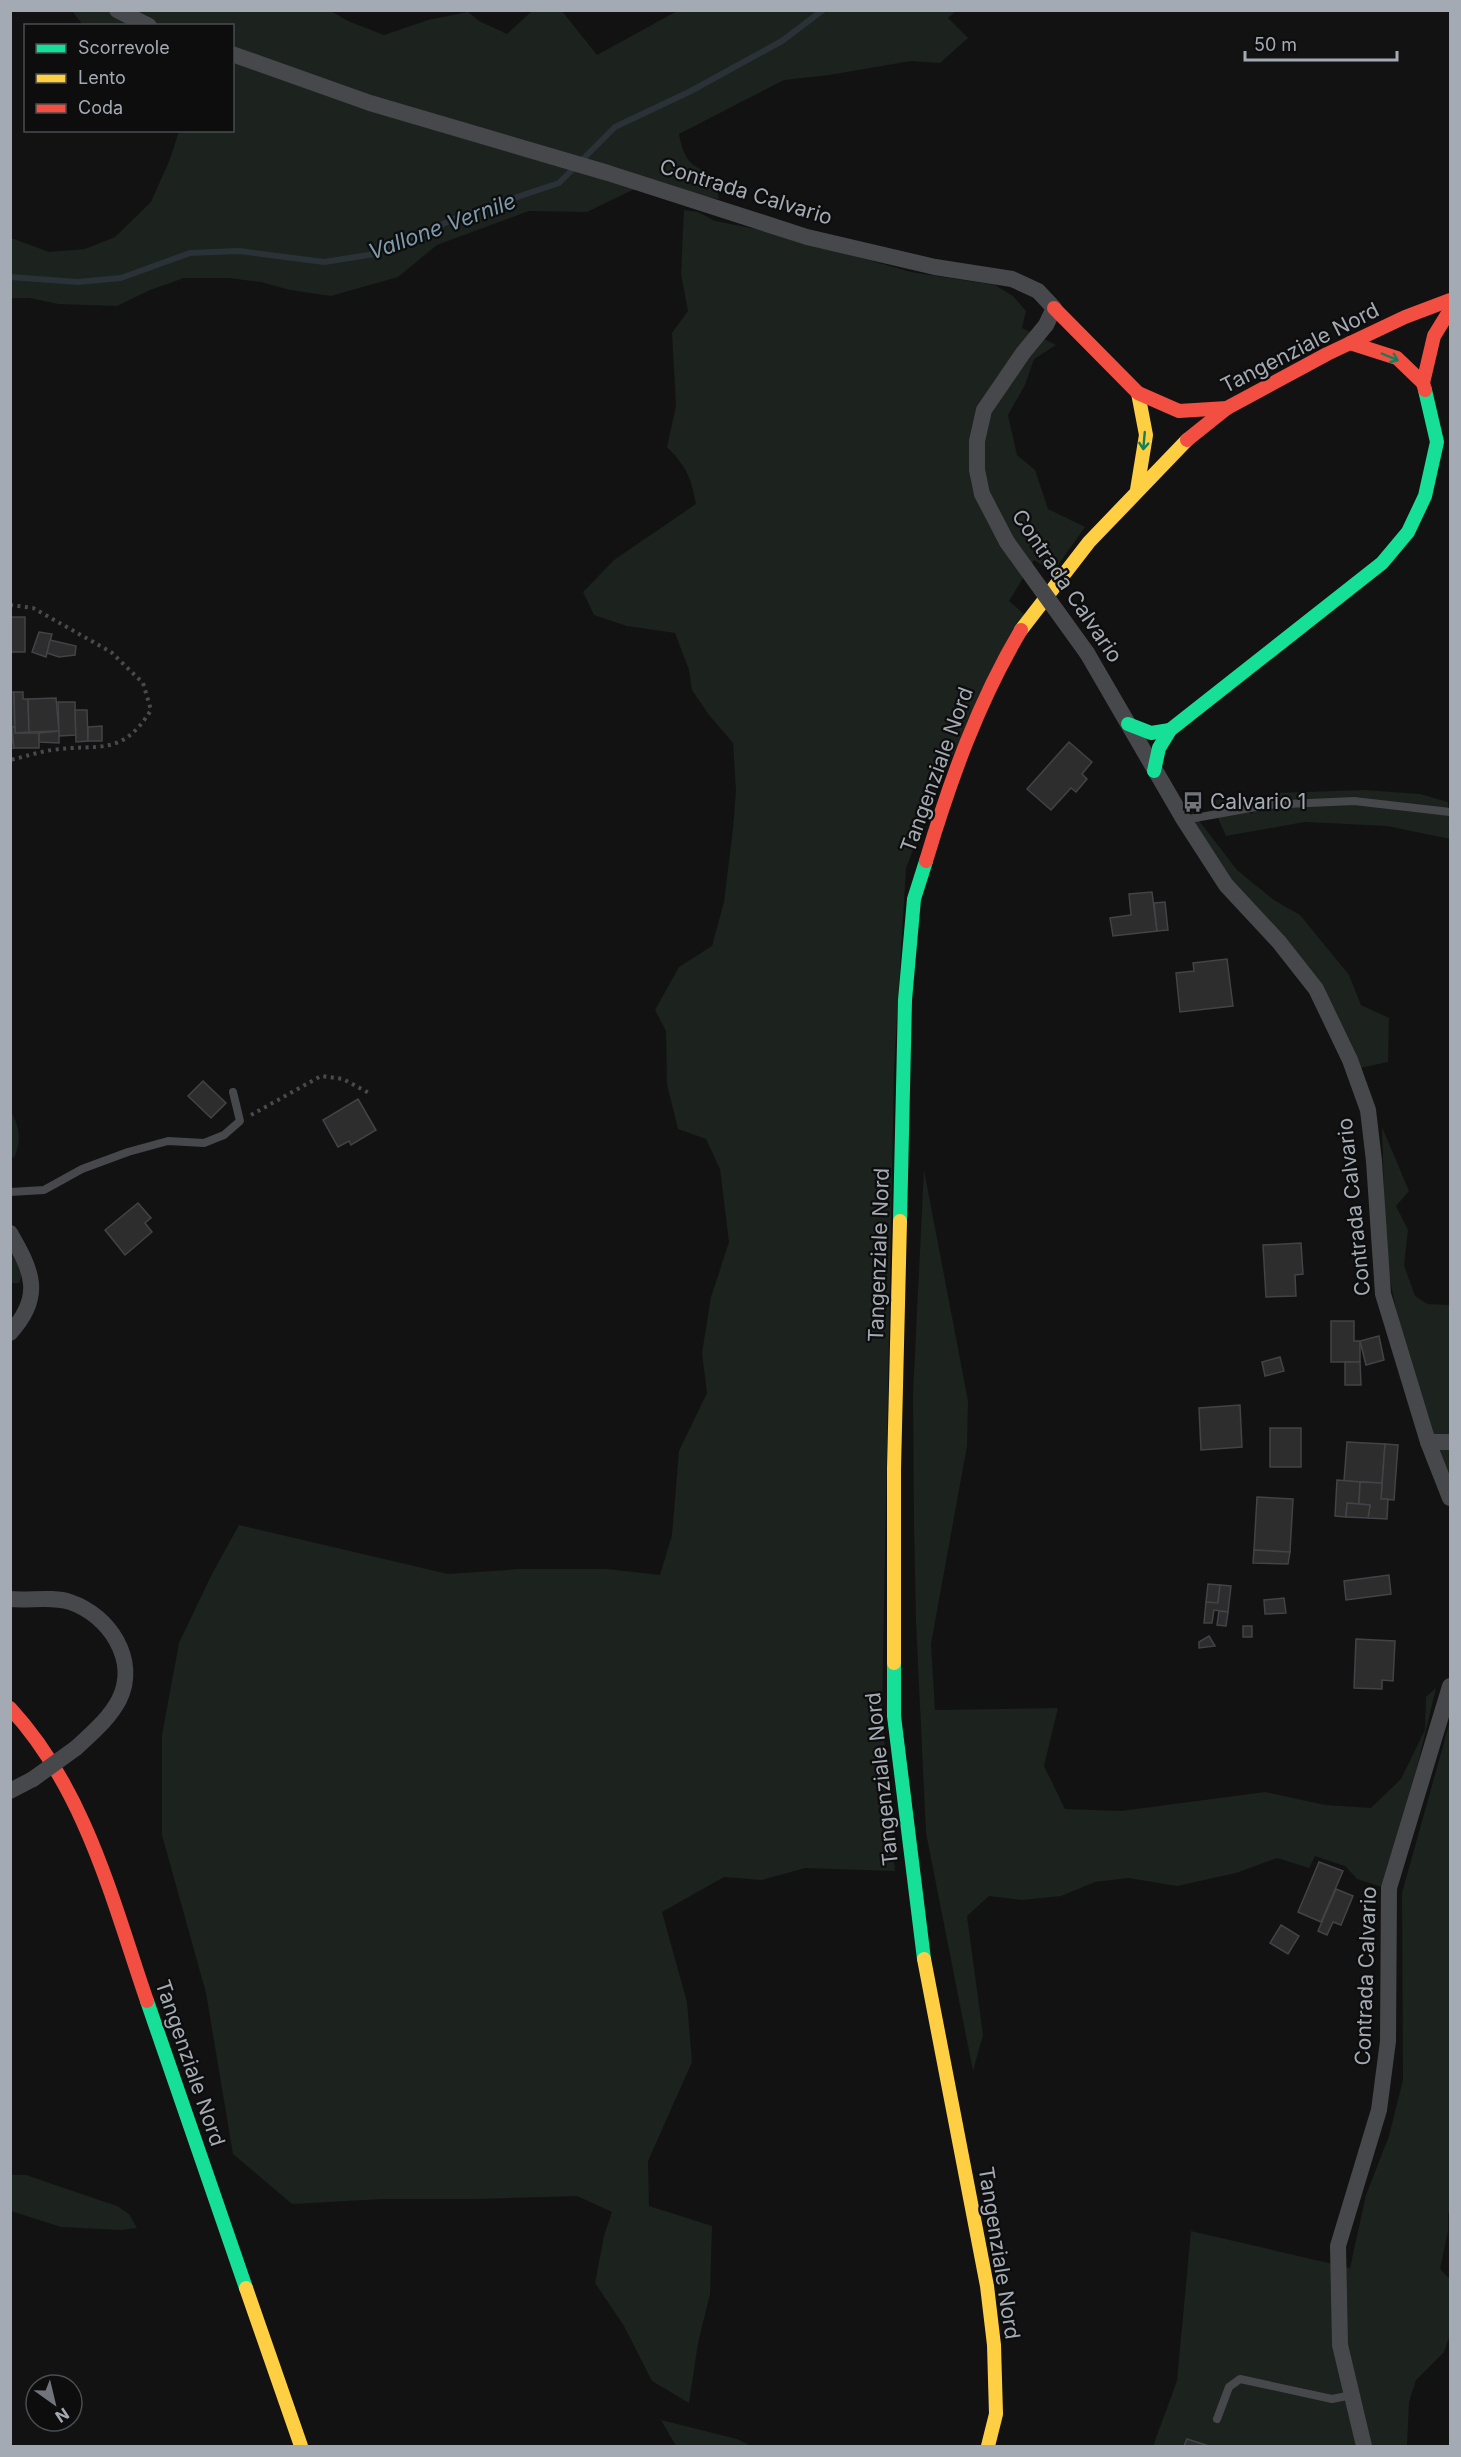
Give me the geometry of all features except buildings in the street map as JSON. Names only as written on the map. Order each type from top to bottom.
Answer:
[{"type":"main road","name":"Tangenziale Nord","points":[[988,2446],[996,2414],[994,2345],[987,2286],[922,1950],[894,1716],[894,1469],[905,1000],[914,899],[944,800],[981,704],[1020,631],[1089,543],[1178,447],[1227,408],[1350,343],[1405,317],[1450,300]]},
{"type":"main road","points":[[1053,308],[1138,393],[1179,411],[1227,408]]},
{"type":"main road","points":[[1154,771],[1159,748],[1170,730],[1382,564],[1408,532],[1425,496],[1437,442],[1423,383],[1434,336],[1450,310]]},
{"type":"main road","points":[[1350,343],[1397,358],[1423,383]]},
{"type":"main road","points":[[1137,490],[1146,435],[1138,393]]},
{"type":"main road","points":[[1128,724],[1151,733],[1170,730]]},
{"type":"main road","name":"Tangenziale Nord","points":[[10,1708],[36,1736],[62,1774],[90,1836],[301,2446]]},
{"type":"street","points":[[117,10],[145,24]]},
{"type":"street","name":"Contrada Calvario","points":[[234,55],[370,103],[608,173],[807,237],[935,267],[1012,279],[1038,291],[1053,308],[1046,325],[1023,353],[984,410],[977,470],[982,494],[1007,542],[1087,653],[1154,771],[1226,885],[1279,942],[1316,989],[1350,1060],[1368,1110],[1374,1161],[1383,1294],[1428,1442],[1450,1498]]},
{"type":"street","points":[[10,1233],[29,1265],[31,1283],[30,1301],[22,1321],[10,1333]]},
{"type":"street","points":[[1428,1442],[1450,1443]]},
{"type":"street","points":[[10,1599],[68,1601],[89,1611],[106,1624],[121,1649],[125,1679],[119,1699],[106,1719],[76,1748],[33,1779],[10,1791]]},
{"type":"street","name":"Contrada Calvario","points":[[1364,2446],[1340,2345],[1338,2246],[1379,2110],[1389,2041],[1389,1888],[1450,1686]]},
{"type":"lane","points":[[1184,820],[1268,805],[1354,801],[1450,812]]},
{"type":"lane","points":[[10,1192],[44,1190],[82,1169],[128,1152],[168,1141],[204,1143],[224,1135],[240,1121],[233,1092]]},
{"type":"lane","points":[[1217,2419],[1229,2386],[1240,2379],[1332,2399],[1352,2395]]},
{"type":"path","points":[[10,606],[33,608],[111,652],[143,683],[151,710],[139,729],[119,742],[94,749],[53,750],[10,760]]},
{"type":"path","points":[[240,1121],[321,1076],[343,1079],[369,1093]]},
{"type":"shaded area","points":[[679,10],[956,11],[948,18],[968,38],[940,63],[911,61],[784,80],[679,134],[683,150],[690,161],[715,176],[719,199],[681,192],[649,182],[587,212],[529,211],[437,245],[398,277],[331,296],[229,278],[184,278],[150,290],[117,306],[58,304],[30,298],[11,298],[11,238],[49,252],[85,249],[115,237],[151,202],[170,159],[179,132],[234,132],[234,24],[82,24],[72,11],[331,11],[348,21],[384,35],[428,20],[468,12],[479,21],[507,34],[532,11],[562,11],[597,55]]},
{"type":"shaded area","points":[[684,210],[698,212],[715,221],[767,231],[911,272],[995,285],[1013,296],[1026,311],[1022,328],[1056,345],[1034,359],[1025,385],[1008,415],[1017,455],[1035,470],[1048,509],[1085,527],[1053,572],[1034,560],[1009,601],[1024,614],[941,779],[906,868],[894,1068],[882,1713],[895,1871],[805,1868],[762,1880],[724,1877],[662,1912],[687,2002],[692,2062],[648,2161],[649,2206],[712,2226],[710,2294],[698,2343],[689,2403],[652,2381],[624,2326],[595,2283],[604,2236],[612,2212],[577,2196],[383,2199],[292,2204],[233,2154],[206,1993],[162,1835],[162,1735],[179,1643],[212,1574],[239,1525],[448,1574],[519,1569],[606,1569],[660,1575],[672,1535],[679,1451],[707,1393],[702,1353],[711,1297],[729,1242],[720,1169],[706,1139],[678,1129],[667,1084],[666,1031],[655,1010],[679,967],[712,946],[724,902],[733,829],[736,790],[733,743],[709,715],[692,690],[689,670],[675,633],[627,626],[594,615],[583,592],[614,560],[696,504],[687,472],[667,447],[676,406],[672,333],[688,311],[681,274]]},
{"type":"shaded area","points":[[1364,790],[1420,794],[1448,802],[1450,839],[1387,826],[1305,822],[1226,836],[1210,800],[1234,798],[1251,814],[1276,793]]},
{"type":"shaded area","points":[[1190,809],[1237,870],[1274,900],[1300,915],[1349,975],[1361,1005],[1389,1018],[1388,1062],[1360,1068],[1319,986],[1235,887],[1184,813]]},
{"type":"shaded area","points":[[10,1110],[19,1134],[14,1158],[11,1156]]},
{"type":"shaded area","points":[[1382,1127],[1409,1191],[1396,1206],[1408,1230],[1404,1265],[1415,1296],[1427,1304],[1450,1305],[1450,1487],[1402,1340],[1386,1259]]},
{"type":"shaded area","points":[[924,1170],[968,1401],[967,1446],[931,1644],[935,1710],[1058,1708],[1044,1766],[1065,1809],[1121,1811],[1265,1792],[1325,1805],[1371,1808],[1401,1779],[1425,1730],[1426,1697],[1436,1688],[1418,1763],[1382,1887],[1357,1879],[1345,1866],[1315,1856],[1309,1868],[1277,1858],[1236,1873],[1177,1886],[1128,1878],[1095,1882],[1061,1896],[1022,1900],[989,1896],[967,1916],[983,2035],[973,2071],[926,1833],[916,1621],[913,1394]]},
{"type":"shaded area","points":[[10,1245],[24,1269],[19,1283],[11,1283]]},
{"type":"shaded area","points":[[1450,1721],[1450,2208],[1440,2269],[1450,2279],[1450,2335],[1444,2352],[1416,2380],[1409,2402],[1407,2446],[1153,2446],[1177,2381],[1191,2231],[1350,2268],[1366,2195],[1389,2136],[1403,2080],[1402,1893]]},
{"type":"shaded area","points":[[11,2175],[26,2175],[117,2206],[129,2214],[137,2228],[121,2230],[61,2227],[11,2211]]},
{"type":"shaded area","points":[[661,2420],[737,2439],[751,2446],[676,2446]]},
{"type":"waterway","name":"Vallone Vernile","points":[[10,277],[78,282],[121,278],[190,253],[239,251],[324,262],[375,254],[461,216],[559,183],[615,127],[691,91],[782,41],[823,10]]},
{"type":"traffic: fast","points":[[1154,771],[1159,748],[1170,730],[1382,563],[1408,532],[1425,496],[1437,442],[1425,390]]},
{"type":"traffic: fast","points":[[1128,724],[1151,733],[1170,730]]},
{"type":"traffic: fast","points":[[900,1221],[905,1000],[914,899],[926,861]]},
{"type":"traffic: fast","points":[[894,1663],[894,1716],[924,1959]]},
{"type":"traffic: fast","points":[[147,2001],[246,2288]]},
{"type":"traffic: slow","points":[[1137,490],[1146,435],[1138,393]]},
{"type":"traffic: slow","points":[[1021,630],[1089,542],[1187,440]]},
{"type":"traffic: slow","points":[[894,1663],[894,1469],[900,1221]]},
{"type":"traffic: slow","points":[[924,1959],[987,2286],[994,2345],[996,2414],[988,2446]]},
{"type":"traffic: slow","points":[[246,2288],[301,2446]]},
{"type":"traffic: jam","points":[[1187,440],[1227,408],[1327,354],[1405,317],[1450,300]]},
{"type":"traffic: jam","points":[[1054,308],[1138,393],[1179,411],[1227,408]]},
{"type":"traffic: jam","points":[[1425,390],[1423,383],[1434,336],[1450,310]]},
{"type":"traffic: jam","points":[[1350,343],[1397,358],[1423,383]]},
{"type":"traffic: jam","points":[[926,861],[966,742],[991,685],[1021,630]]},
{"type":"traffic: jam","points":[[10,1708],[36,1740],[77,1809],[108,1885],[147,2001]]},
{"type":"place","name":"Calvario 1","points":[[1193,802]]}]
